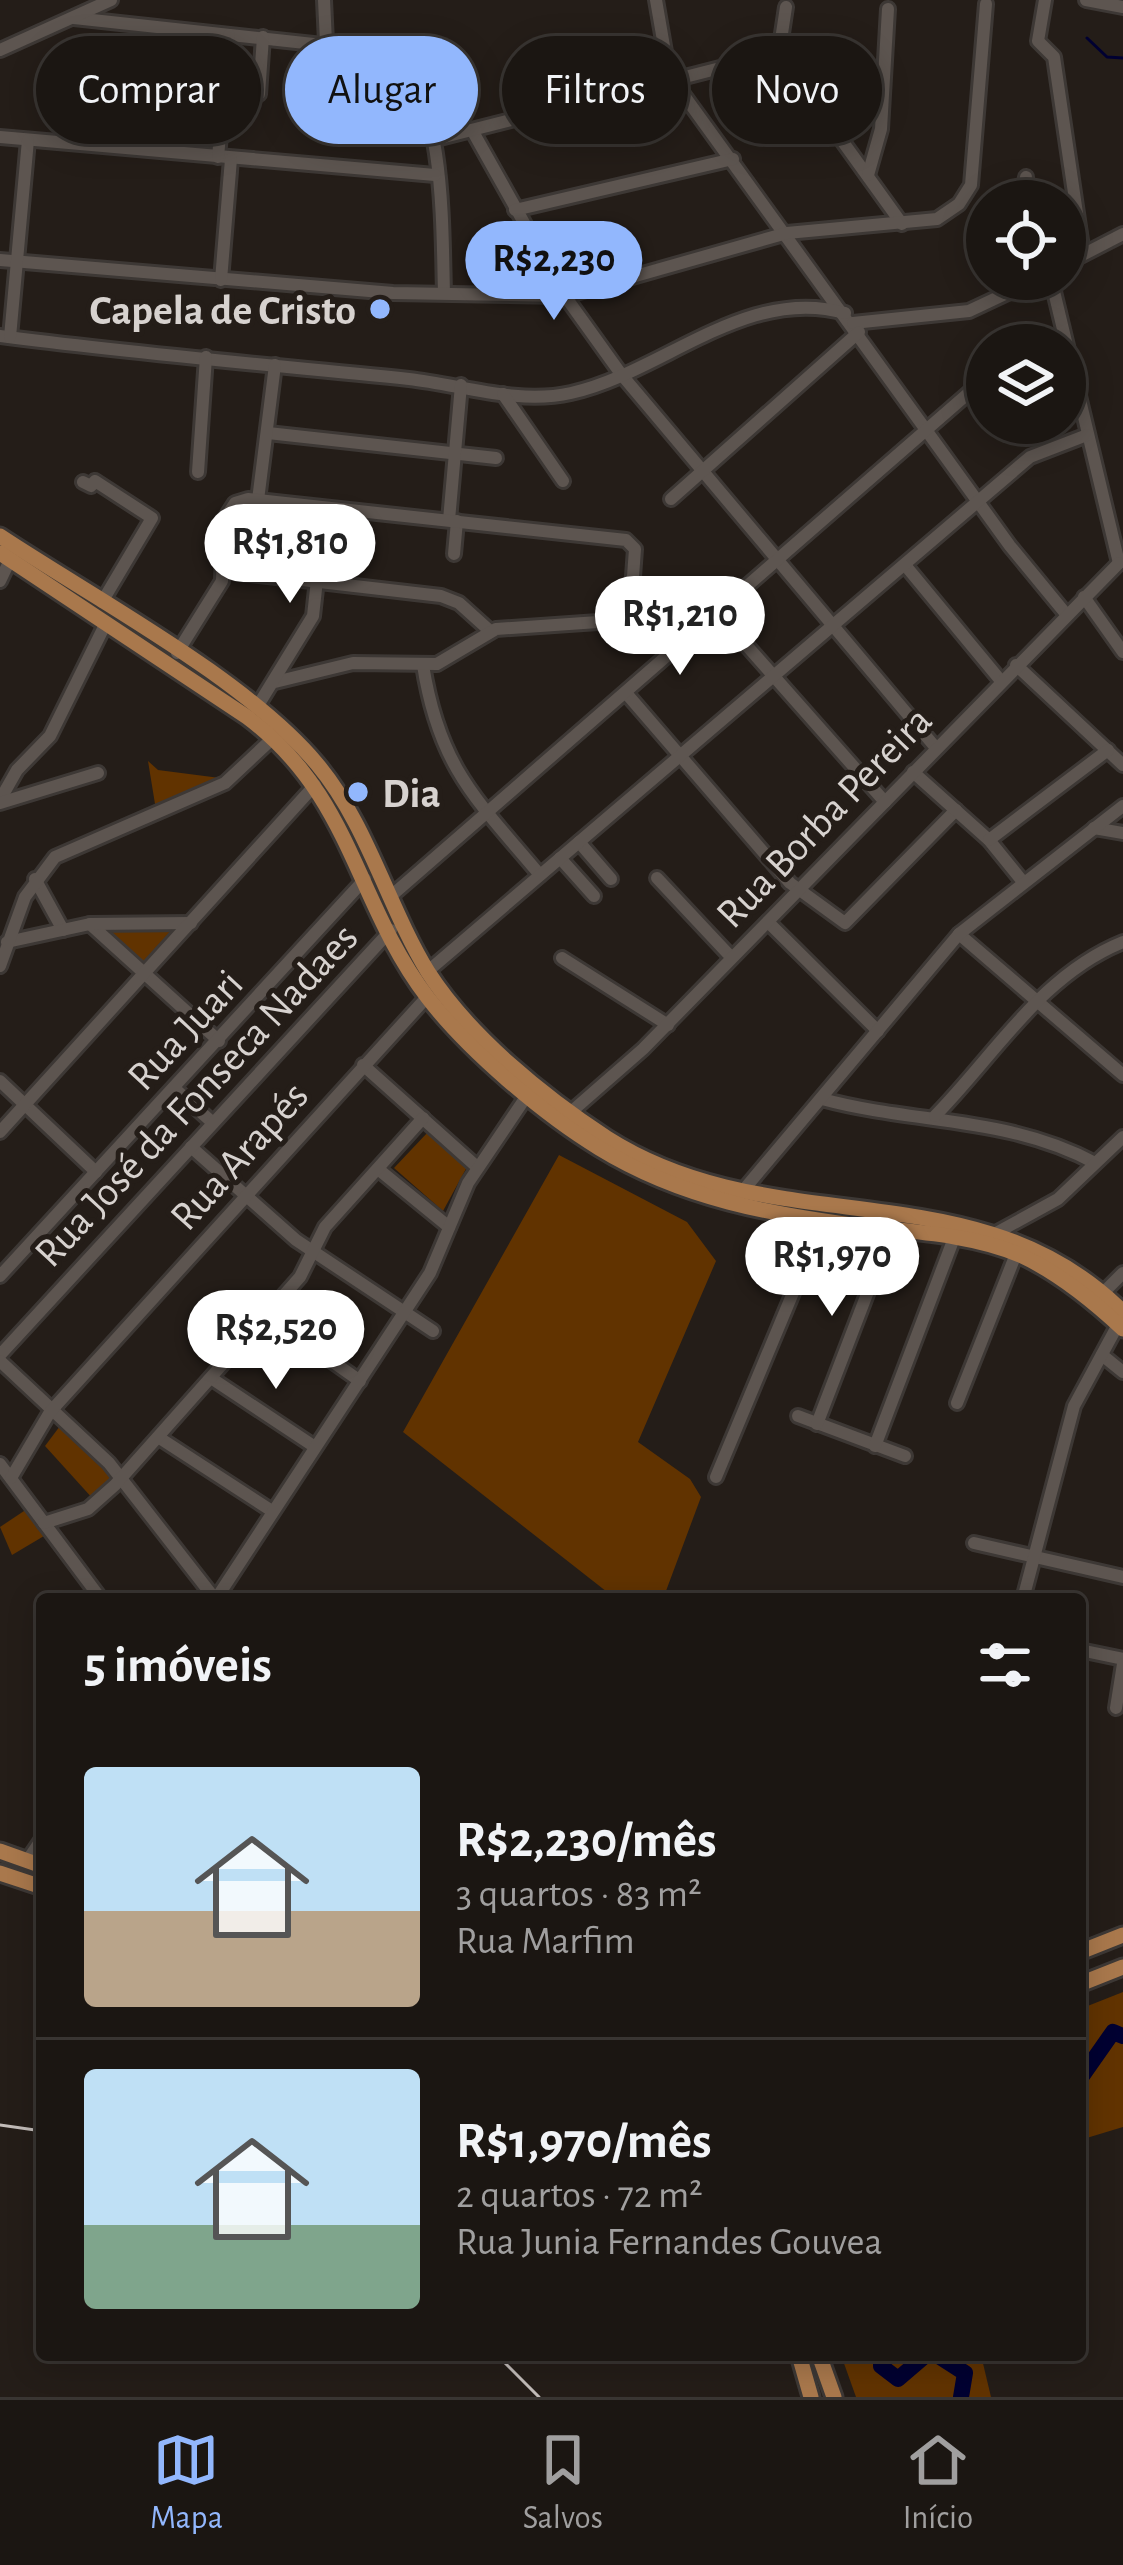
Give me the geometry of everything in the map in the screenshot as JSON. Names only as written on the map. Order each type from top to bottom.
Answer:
[{"type":"main road","points":[[0,536],[177,652],[273,738],[315,785],[427,997],[600,1149],[675,1187],[749,1209],[954,1238],[1016,1254],[1065,1280],[1122,1320]]},
{"type":"main road","points":[[5,556],[106,623],[257,707],[326,774],[428,971],[462,1016],[532,1088],[645,1159],[741,1193],[998,1232],[1056,1258],[1103,1293],[1122,1320]]},
{"type":"main road","points":[[0,1851],[34,1863]]},
{"type":"main road","points":[[0,1873],[36,1885]]},
{"type":"main road","points":[[1086,1950],[1123,1935]]},
{"type":"main road","points":[[1086,1982],[1123,1967]]},
{"type":"main road","points":[[801,2361],[811,2397]]},
{"type":"main road","points":[[821,2361],[834,2397]]},
{"type":"street","points":[[0,50],[111,0]]},
{"type":"street","points":[[324,0],[326,36]]},
{"type":"street","points":[[656,0],[659,36]]},
{"type":"street","points":[[1045,0],[1038,41],[1054,57],[1072,180]]},
{"type":"street","points":[[1086,0],[1123,7]]},
{"type":"street","points":[[0,260],[220,280],[565,296],[787,233],[902,224],[951,212],[970,185],[986,4]]},
{"type":"street","points":[[782,36],[786,7]]},
{"type":"street","points":[[868,175],[881,129],[888,9]]},
{"type":"street","points":[[74,17],[285,39]]},
{"type":"street","points":[[220,280],[229,35]]},
{"type":"street","points":[[261,66],[263,37]]},
{"type":"street","points":[[688,100],[1066,614]]},
{"type":"street","points":[[0,137],[435,175]]},
{"type":"street","points":[[28,140],[5,337],[461,385],[539,399],[584,390],[713,331],[791,308],[852,323],[969,311],[989,300]]},
{"type":"street","points":[[478,141],[565,296],[621,374],[937,748]]},
{"type":"street","points":[[432,144],[444,293]]},
{"type":"street","points":[[845,144],[902,224]]},
{"type":"street","points":[[515,210],[733,159]]},
{"type":"street","points":[[1086,252],[1123,234]]},
{"type":"street","points":[[1056,300],[1121,565]]},
{"type":"street","points":[[670,499],[852,323]]},
{"type":"street","points":[[198,472],[206,357]]},
{"type":"street","points":[[258,500],[274,365]]},
{"type":"street","points":[[454,554],[461,385]]},
{"type":"street","points":[[503,394],[563,481]]},
{"type":"street","points":[[391,896],[966,395]]},
{"type":"street","points":[[268,434],[496,458]]},
{"type":"street","points":[[428,971],[1037,452],[1087,435]]},
{"type":"street","points":[[87,484],[95,481],[152,518],[102,602]]},
{"type":"street","points":[[177,652],[225,571],[224,519],[235,502],[258,500],[631,542],[635,549],[630,618]]},
{"type":"street","points":[[257,707],[310,622],[325,508]]},
{"type":"street","points":[[0,580],[5,556]]},
{"type":"street","points":[[905,565],[1001,681]]},
{"type":"street","name":"Rua Borba Pereira","points":[[572,1112],[668,1024],[1066,614],[1121,565]]},
{"type":"street","points":[[225,571],[450,598],[490,631]]},
{"type":"street","points":[[1084,597],[1123,652]]},
{"type":"street","points":[[717,612],[885,802]]},
{"type":"street","points":[[275,682],[345,664],[424,664],[451,658],[490,631],[670,617],[695,633]]},
{"type":"street","points":[[0,801],[17,770],[50,736],[106,623]]},
{"type":"street","points":[[424,664],[440,743],[458,776],[540,875]]},
{"type":"street","points":[[1016,665],[1123,765]]},
{"type":"street","points":[[626,693],[801,889],[849,923],[956,810]]},
{"type":"street","points":[[0,966],[35,879],[68,848],[225,783],[273,738]]},
{"type":"street","points":[[989,840],[1108,750]]},
{"type":"street","points":[[0,801],[98,772]]},
{"type":"street","points":[[913,772],[989,840],[1023,882]]},
{"type":"street","points":[[0,1132],[315,785]]},
{"type":"street","points":[[741,1193],[959,934],[1123,806]]},
{"type":"street","points":[[1094,828],[1123,833]]},
{"type":"street","points":[[579,842],[611,879]]},
{"type":"street","points":[[560,858],[595,896]]},
{"type":"street","points":[[658,878],[731,957]]},
{"type":"street","points":[[35,879],[63,930]]},
{"type":"street","name":"Rua Juari","points":[[0,1276],[365,879]]},
{"type":"street","points":[[768,922],[878,1031]]},
{"type":"street","points":[[8,941],[89,924],[191,923]]},
{"type":"street","points":[[89,924],[218,1041]]},
{"type":"street","name":"Rua José da Fonseca Nadaes","points":[[0,1358],[391,930]]},
{"type":"street","points":[[959,934],[1123,1075]]},
{"type":"street","points":[[935,1116],[1035,1001],[1084,962],[1123,942]]},
{"type":"street","points":[[562,958],[668,1024]]},
{"type":"street","name":"Rua Arapés","points":[[11,1478],[50,1412],[427,997]]},
{"type":"street","points":[[363,1065],[478,1167]]},
{"type":"street","points":[[0,1081],[96,1172]]},
{"type":"street","points":[[174,1088],[213,1123]]},
{"type":"street","points":[[220,1593],[406,1312],[478,1167],[532,1088]]},
{"type":"street","points":[[822,1099],[1025,1133],[1095,1162]]},
{"type":"street","points":[[44,1523],[88,1509],[122,1478],[268,1316],[314,1251],[325,1227],[423,1118]]},
{"type":"street","points":[[998,1232],[1058,1199],[1123,1136]]},
{"type":"street","points":[[190,1147],[314,1251],[433,1331]]},
{"type":"street","points":[[767,1161],[770,1196]]},
{"type":"street","points":[[378,1169],[448,1227]]},
{"type":"street","points":[[716,1478],[824,1221]]},
{"type":"street","points":[[818,1424],[892,1229]]},
{"type":"street","points":[[875,1446],[954,1238]]},
{"type":"street","points":[[958,1403],[1016,1254]]},
{"type":"street","points":[[1103,1293],[1123,1274]]},
{"type":"street","points":[[268,1316],[360,1382]]},
{"type":"street","points":[[1025,1593],[1074,1406],[1122,1320]]},
{"type":"street","points":[[1102,1354],[1123,1372]]},
{"type":"street","points":[[0,1358],[122,1478],[211,1593]]},
{"type":"street","points":[[211,1378],[316,1447]]},
{"type":"street","points":[[798,1416],[905,1456]]},
{"type":"street","points":[[158,1436],[272,1511]]},
{"type":"street","points":[[0,1464],[96,1593]]},
{"type":"street","points":[[974,1544],[1123,1577]]},
{"type":"street","points":[[1086,1652],[1123,1661],[1116,1708]]},
{"type":"shaded area","points":[[148,761],[158,770],[220,778],[156,810]]},
{"type":"shaded area","points":[[99,926],[183,926],[144,970]]},
{"type":"shaded area","points":[[428,1132],[467,1167],[443,1211],[394,1168]]},
{"type":"shaded area","points":[[559,1155],[687,1222],[716,1261],[638,1442],[690,1479],[701,1497],[665,1593],[608,1593],[403,1432]]},
{"type":"shaded area","points":[[60,1426],[114,1477],[94,1500],[45,1446]]},
{"type":"shaded area","points":[[30,1507],[49,1533],[12,1555],[0,1527]]},
{"type":"shaded area","points":[[1123,1992],[1123,2127],[1086,2138],[1086,2007]]},
{"type":"shaded area","points":[[843,2361],[982,2361],[991,2397],[856,2397]]},
{"type":"waterway","points":[[1087,38],[1107,57],[1123,58]]},
{"type":"waterway","points":[[1086,2070],[1113,2032],[1123,2036]]},
{"type":"waterway","points":[[881,2361],[898,2379],[919,2361]]},
{"type":"waterway","points":[[946,2361],[965,2373],[961,2397]]},
{"type":"railway","points":[[0,2125],[36,2130]]},
{"type":"railway","points":[[503,2361],[539,2397]]},
{"type":"place","name":"Capela de Cristo","points":[[380,309]]},
{"type":"place","name":"Dia","points":[[358,792]]}]
